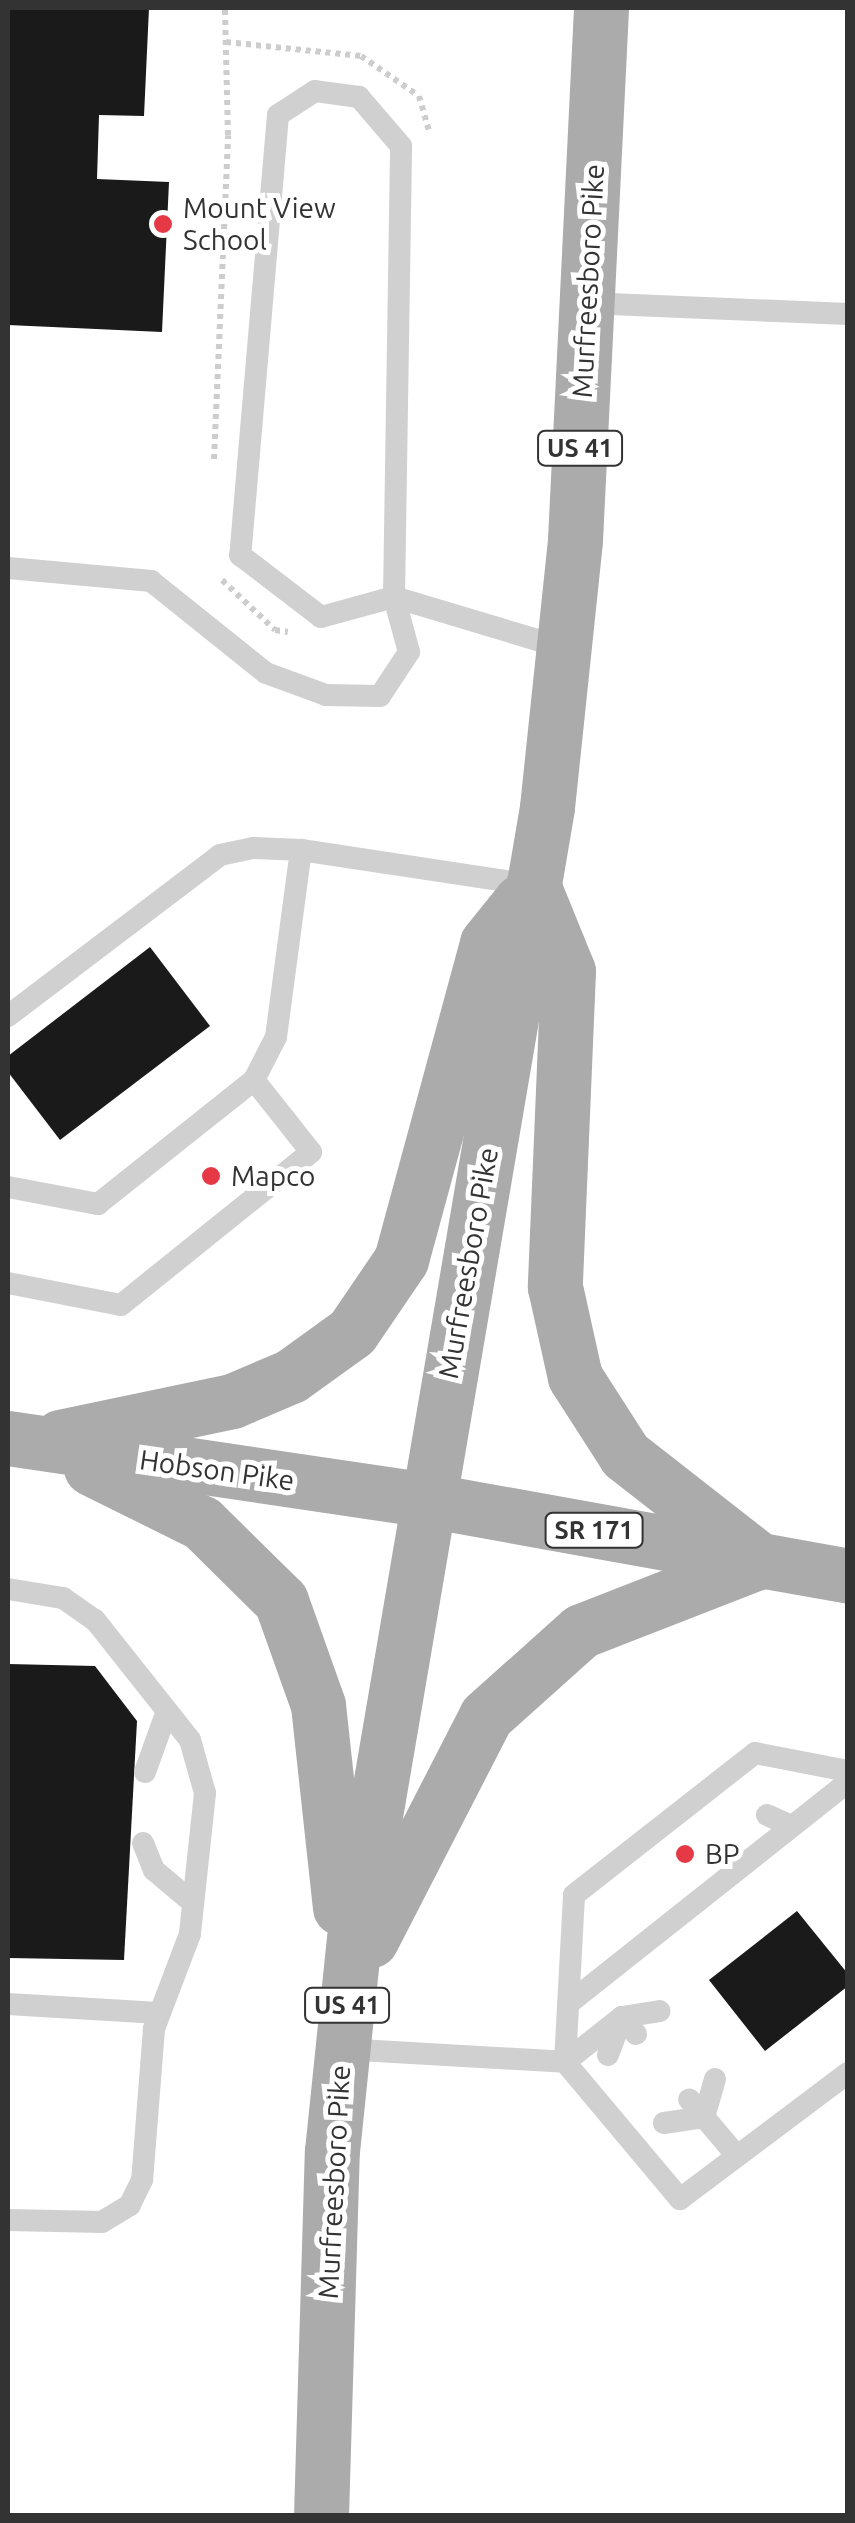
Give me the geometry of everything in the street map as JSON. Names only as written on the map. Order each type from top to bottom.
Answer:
[{"type":"main road","name":"Murfreesboro Pike","points":[[320,2516],[332,2152],[349,1987],[427,1500],[533,885],[564,648],[600,8]]},
{"type":"main road","points":[[20,1441],[232,1401],[291,1376],[352,1332],[402,1260],[487,943],[533,885],[568,971],[554,1287],[575,1377],[625,1455],[761,1561]]},
{"type":"main road","points":[[20,1441],[202,1523],[282,1601],[318,1705],[349,1987]]},
{"type":"main road","name":"Hobson Pike","points":[[20,1441],[427,1500]]},
{"type":"main road","name":"SR 171","points":[[427,1500],[848,1576]]},
{"type":"main road","points":[[349,1987],[486,1716],[581,1631],[761,1561]]},
{"type":"lane","points":[[8,568],[151,581],[266,673],[326,695],[380,696],[409,652],[394,597],[401,146],[359,98],[315,91],[278,115],[240,555],[322,617],[394,597],[564,648]]},
{"type":"lane","points":[[586,303],[848,314]]},
{"type":"lane","points":[[8,1016],[208,862],[254,848],[301,850],[533,885]]},
{"type":"lane","points":[[9,1192],[101,1217],[213,1128],[233,1097],[254,1080],[276,1037],[301,850]]},
{"type":"lane","points":[[8,1283],[38,1278],[81,1286],[121,1305],[149,1269],[285,1163],[311,1152],[254,1080]]},
{"type":"lane","points":[[233,1097],[249,1116]]},
{"type":"lane","points":[[8,1588],[64,1598],[95,1620],[190,1740],[205,1794],[190,1934],[158,2014],[142,2180],[130,2205],[102,2222],[8,2220]]},
{"type":"lane","points":[[145,1772],[167,1711]]},
{"type":"lane","points":[[848,1771],[755,1753],[716,1793],[596,1889],[574,1896],[564,2062],[680,2199],[848,2073]]},
{"type":"lane","points":[[568,2004],[848,1782]]},
{"type":"lane","points":[[768,1815],[792,1826]]},
{"type":"lane","points":[[143,1842],[154,1870],[193,1903]]},
{"type":"lane","points":[[728,1848],[749,1860]]},
{"type":"lane","points":[[687,1881],[707,1893]]},
{"type":"lane","points":[[643,1915],[664,1928]]},
{"type":"lane","points":[[8,2004],[158,2014]]},
{"type":"lane","points":[[342,2049],[564,2062],[660,2011]]},
{"type":"lane","points":[[608,2055],[629,2025]]},
{"type":"lane","points":[[664,2122],[696,2108],[715,2079]]},
{"type":"lane","points":[[696,2108],[737,2156]]},
{"type":"building","points":[[8,8],[149,8],[144,116],[99,115],[97,179],[169,182],[162,332],[8,325]]},
{"type":"building","points":[[150,947],[210,1026],[60,1140],[8,1072],[8,1056]]},
{"type":"building","points":[[8,1664],[95,1666],[137,1721],[124,1960],[8,1958]]},
{"type":"building","points":[[797,1911],[848,1974],[848,1986],[765,2051],[709,1980]]},
{"type":"place","name":"Mount View School","points":[[163,224]]},
{"type":"place","name":"Mapco","points":[[211,1176]]},
{"type":"place","name":"BP","points":[[685,1854]]}]
